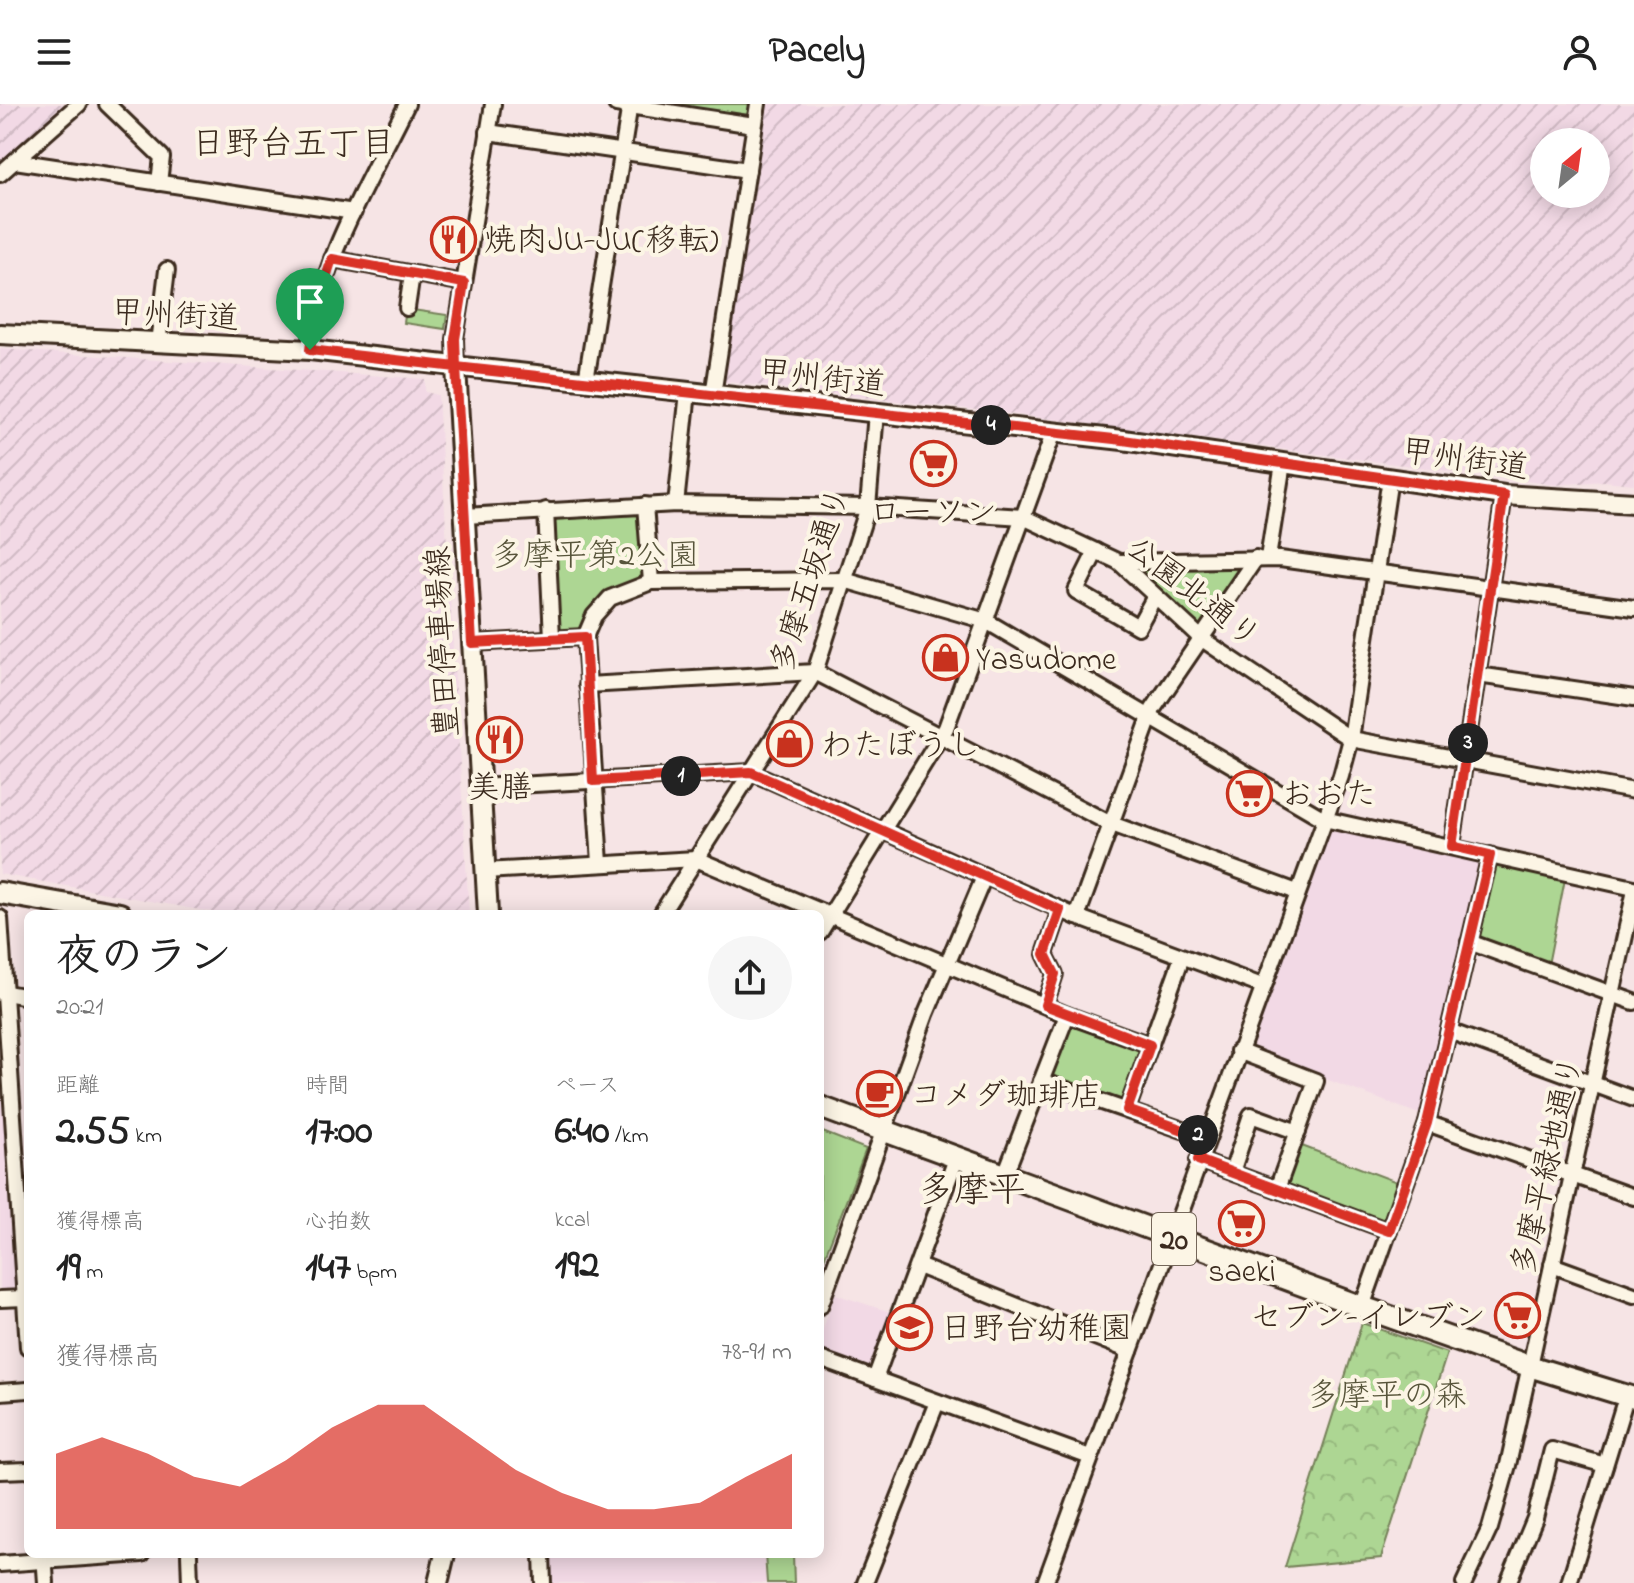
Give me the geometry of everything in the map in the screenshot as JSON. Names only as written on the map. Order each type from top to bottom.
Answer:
[{"type":"highway","points":[[0,893],[97,910]]},
{"type":"highway","name":"20","points":[[824,1109],[1630,1405]]},
{"type":"main road","name":"甲州街道","points":[[0,334],[310,350],[1054,432],[1504,495],[1634,503]]},
{"type":"main road","name":"豊田停車場線","points":[[456,367],[488,910]]},
{"type":"main road","points":[[438,1583],[444,1558]]},
{"type":"street","points":[[0,174],[79,104]]},
{"type":"street","points":[[107,104],[162,157],[159,183]]},
{"type":"street","points":[[310,350],[316,308],[332,259],[407,104]]},
{"type":"street","points":[[456,367],[455,339],[493,104]]},
{"type":"street","points":[[713,395],[758,104]]},
{"type":"street","points":[[586,381],[622,151],[625,105],[754,125]]},
{"type":"street","points":[[488,132],[748,170]]},
{"type":"street","points":[[15,161],[354,212]]},
{"type":"street","points":[[332,259],[464,283]]},
{"type":"street","points":[[158,343],[167,270]]},
{"type":"street","points":[[407,308],[412,274]]},
{"type":"street","points":[[676,504],[688,392]]},
{"type":"street","name":"多摩五坂通り","points":[[664,910],[815,672],[868,507],[876,413]]},
{"type":"street","points":[[824,926],[941,737],[1054,432]]},
{"type":"street","points":[[1077,917],[1150,716],[1262,558],[1283,463]]},
{"type":"street","points":[[1045,1583],[1351,739],[1390,478]]},
{"type":"street","points":[[1452,846],[1504,495]]},
{"type":"street","name":"公園北通り","points":[[464,516],[676,504],[868,507],[1023,517],[1119,562],[1202,639],[1351,739],[1634,791]]},
{"type":"street","points":[[645,505],[651,582]]},
{"type":"street","points":[[546,510],[552,638]]},
{"type":"street","points":[[1096,551],[1076,591],[1138,627],[1155,596]]},
{"type":"street","points":[[1119,562],[1262,558],[1634,608]]},
{"type":"street","points":[[600,863],[585,637],[594,616],[610,598],[651,582],[844,580],[986,621],[1324,819],[1634,888]]},
{"type":"street","points":[[472,643],[585,637]]},
{"type":"street","points":[[587,685],[815,672],[1109,823],[1297,892]]},
{"type":"street","points":[[1478,675],[1634,698]]},
{"type":"street","points":[[479,787],[751,772],[1060,910],[1262,986]]},
{"type":"street","points":[[1362,1307],[1427,1123],[1490,855]]},
{"type":"street","points":[[485,871],[696,859],[819,910]]},
{"type":"street","points":[[824,1295],[946,963],[984,877]]},
{"type":"street","name":"多摩平緑地通り","points":[[1464,1583],[1497,1506],[1634,895]]},
{"type":"street","points":[[1045,1005],[1055,974],[1045,954],[1060,910]]},
{"type":"street","points":[[824,912],[1067,1015],[1150,1045]]},
{"type":"street","points":[[0,918],[6,1077],[24,1230]]},
{"type":"street","points":[[1469,942],[1634,1002]]},
{"type":"street","points":[[1127,1110],[1182,957]]},
{"type":"street","points":[[3,993],[24,996]]},
{"type":"street","points":[[1004,1177],[1067,1015]]},
{"type":"street","points":[[1449,1031],[1634,1099]]},
{"type":"street","points":[[1238,1051],[1316,1081],[1277,1189]]},
{"type":"street","points":[[1041,1081],[1206,1138]]},
{"type":"street","points":[[1232,1172],[1251,1115],[1298,1132]]},
{"type":"street","points":[[1427,1123],[1634,1197]]},
{"type":"street","points":[[875,1379],[956,1159]]},
{"type":"street","points":[[1198,1160],[1389,1231]]},
{"type":"street","points":[[1552,1265],[1634,1295]]},
{"type":"street","points":[[918,1266],[1130,1351]]},
{"type":"street","points":[[0,1299],[24,1298]]},
{"type":"street","points":[[824,1360],[1090,1457]]},
{"type":"street","points":[[0,1392],[24,1390]]},
{"type":"street","points":[[865,1583],[937,1402]]},
{"type":"street","points":[[1569,1583],[1605,1465],[1630,1405]]},
{"type":"street","points":[[1508,1583],[1535,1518],[1552,1450],[1605,1465]]},
{"type":"street","points":[[0,1471],[24,1470]]},
{"type":"street","points":[[0,1564],[44,1558],[46,1583]]},
{"type":"street","points":[[189,1558],[190,1583]]},
{"type":"street","points":[[542,1558],[543,1583]]},
{"type":"shaded area","points":[[0,104],[67,104],[0,161]]},
{"type":"shaded area","points":[[761,104],[1634,104],[1634,484],[1604,481],[1556,485],[1012,414],[719,381]]},
{"type":"shaded area","points":[[0,349],[425,379],[425,392],[438,395],[469,910],[200,910],[0,874]]},
{"type":"shaded area","points":[[1334,830],[1477,861],[1480,869],[1425,1112],[1419,1114],[1245,1049],[1326,833]]},
{"type":"shaded area","points":[[11,1076],[24,1298],[0,1299],[0,1077]]},
{"type":"shaded area","points":[[835,1294],[893,1313],[873,1369],[824,1351],[824,1326]]},
{"type":"shaded area","points":[[550,1558],[765,1558],[767,1583],[550,1583]]},
{"type":"green space","points":[[630,104],[751,104],[748,124]]},
{"type":"green space","points":[[406,309],[447,315],[445,329],[404,323]]},
{"type":"green space","name":"多摩平第2公園","points":[[645,505],[651,582],[610,598],[585,637],[552,638],[546,510]]},
{"type":"green space","points":[[1244,564],[1201,629],[1130,565]]},
{"type":"green space","points":[[1495,863],[1565,879],[1548,965],[1478,944]]},
{"type":"green space","points":[[1069,1021],[1142,1048],[1122,1101],[1048,1075]]},
{"type":"green space","points":[[824,1133],[866,1149],[824,1259]]},
{"type":"green space","points":[[1294,1143],[1405,1185],[1389,1231],[1277,1189]]},
{"type":"green space","name":"多摩平の森","points":[[1362,1323],[1447,1353],[1381,1558],[1285,1567]]},
{"type":"green space","points":[[765,1558],[793,1558],[794,1583],[767,1583]]},
{"type":"place","name":"焼肉JU-JU(移転)","points":[[453,239]]},
{"type":"place","name":"ローソン","points":[[933,464]]},
{"type":"place","name":"Yasudome","points":[[945,658]]},
{"type":"place","name":"美膳","points":[[500,739]]},
{"type":"place","name":"わたぼうし","points":[[790,744]]},
{"type":"place","name":"おおた","points":[[1250,793]]},
{"type":"place","name":"コメダ珈琲店","points":[[879,1094]]},
{"type":"place","name":"saeki","points":[[1242,1223]]},
{"type":"place","name":"セブン-イレブン","points":[[1517,1316]]},
{"type":"place","name":"日野台幼稚園","points":[[909,1327]]},
{"type":"district","name":"日野台五丁目","points":[[293,142]]},
{"type":"district","name":"多摩平","points":[[972,1188]]},
{"type":"route","points":[[310,350],[316,308],[332,259],[464,283],[454,349],[456,367],[1123,440],[1504,495],[1452,846],[1490,855],[1427,1123],[1389,1231],[1198,1160],[1206,1138],[1127,1110],[1150,1045],[1045,1005],[1055,974],[1045,954],[1060,910],[751,772],[593,781],[585,637],[472,643],[456,367],[310,350]]}]
